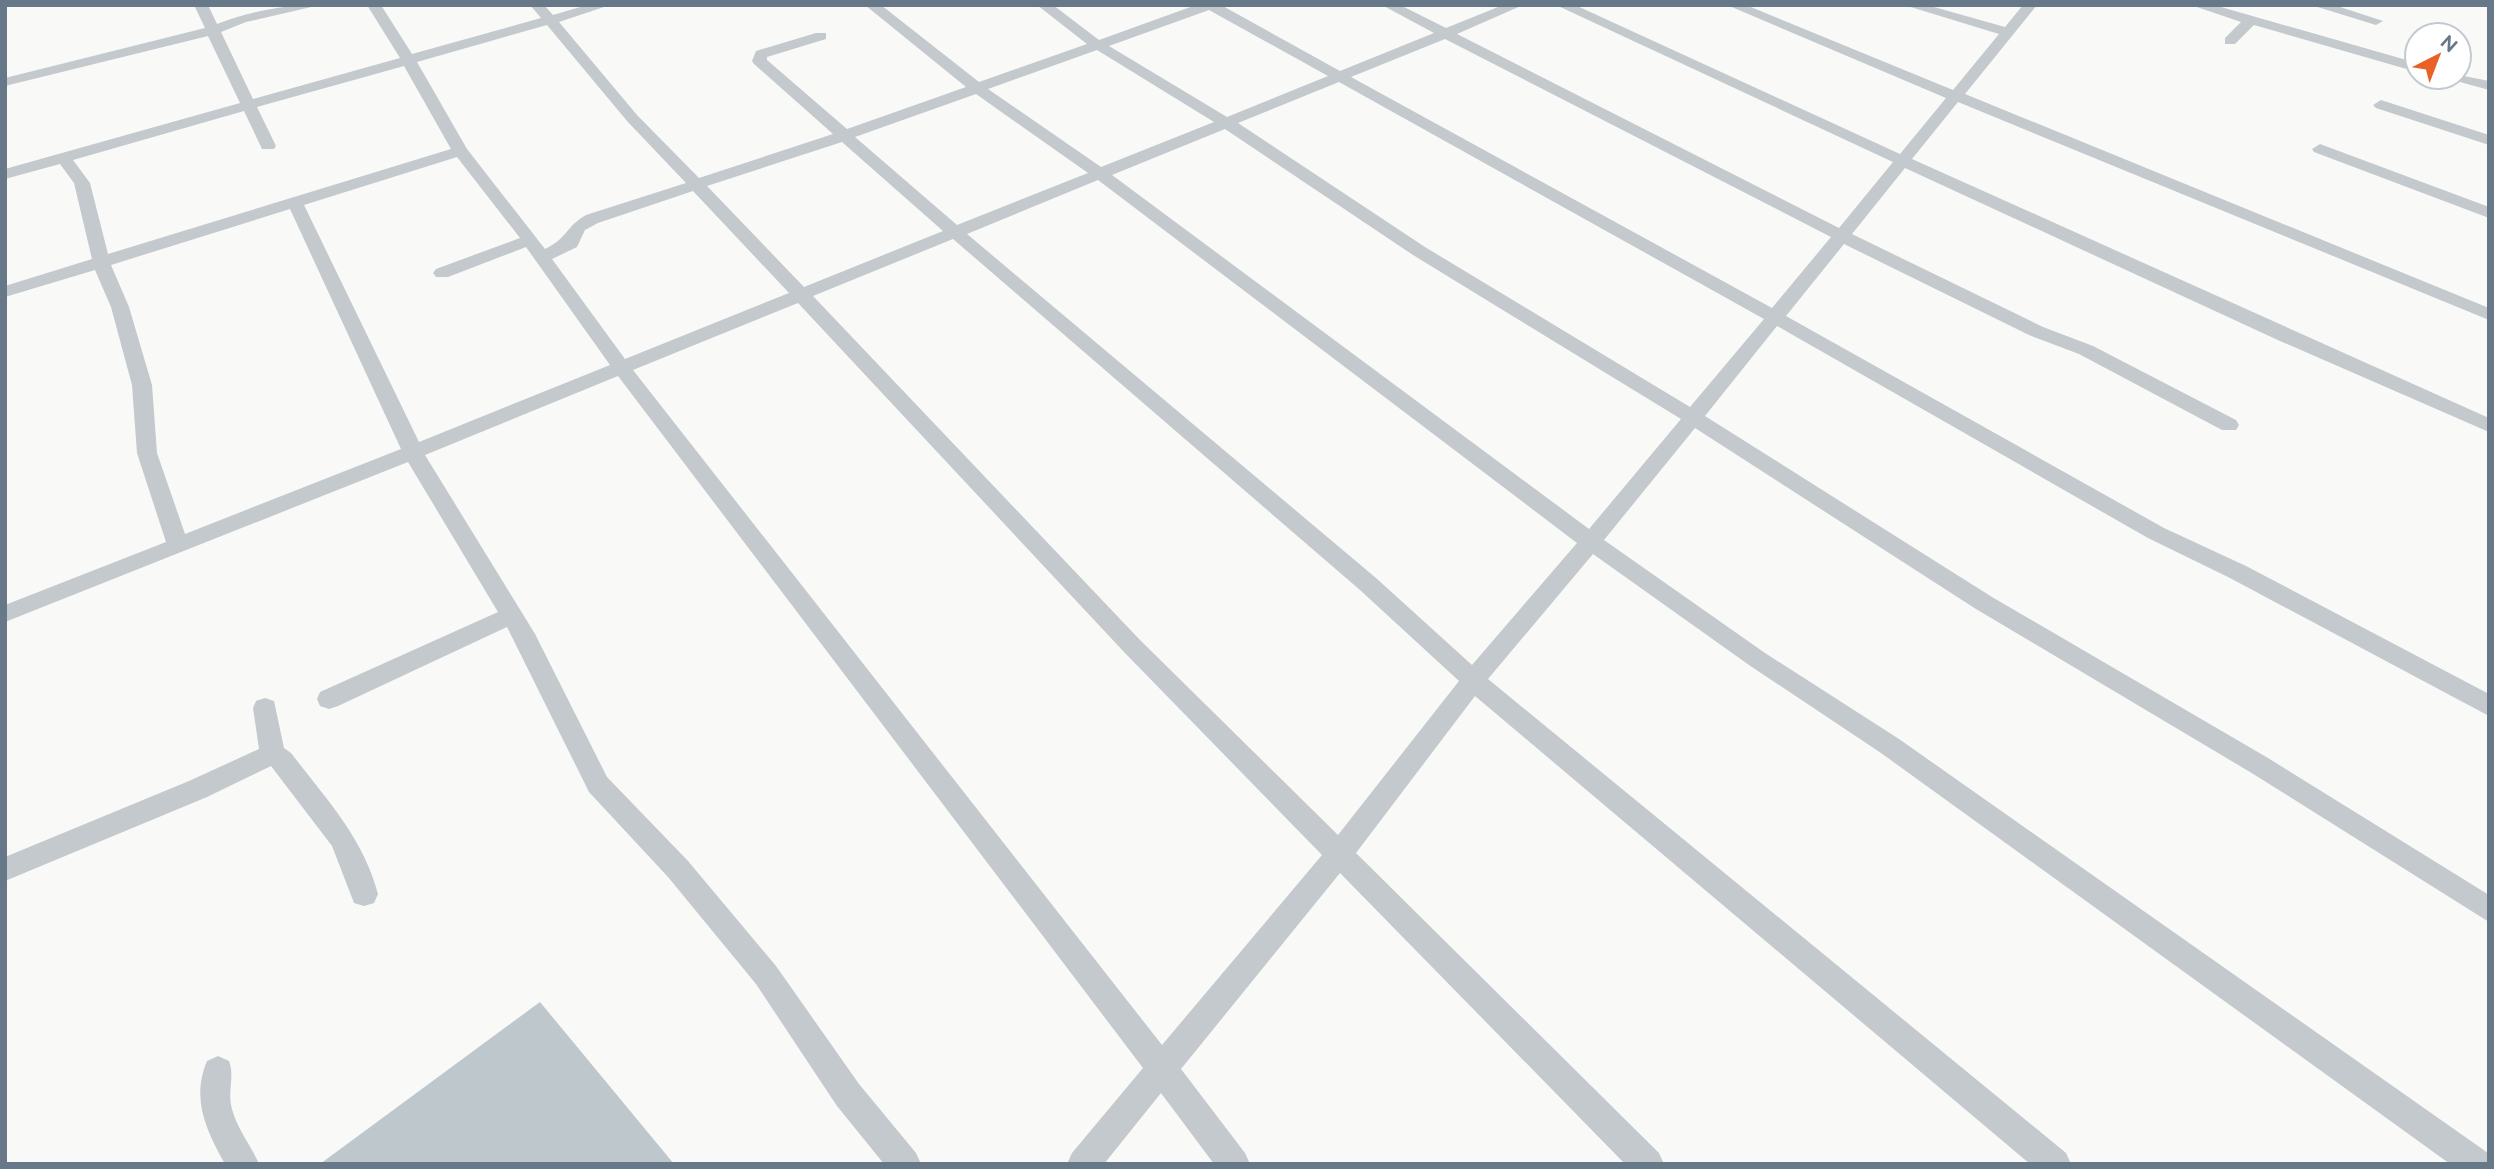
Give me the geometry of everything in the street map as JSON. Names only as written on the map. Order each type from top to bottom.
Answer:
[{"type":"street","points":[[201,5],[268,146]]},
{"type":"street","points":[[5,82],[214,30],[242,19],[313,5]]},
{"type":"street","points":[[374,5],[460,151],[536,248],[621,368],[1234,1164]]},
{"type":"street","points":[[5,174],[408,60],[543,13],[603,5]]},
{"type":"street","points":[[873,5],[977,88],[1099,173],[1591,542],[1757,659],[1890,746],[2477,1164]]},
{"type":"street","points":[[1044,5],[1085,37],[1102,44],[1227,123],[1419,251],[1927,564],[1984,603],[2259,765],[2489,910]]},
{"type":"street","points":[[442,273],[536,248],[571,243],[579,226],[592,219],[846,135],[1210,5],[2156,533],[2227,566],[2489,706]]},
{"type":"street","points":[[1389,5],[1840,235],[2036,331],[2086,350],[2229,425]]},
{"type":"street","points":[[5,614],[413,452],[1516,5]]},
{"type":"street","points":[[1563,5],[2287,337],[2489,426]]},
{"type":"street","points":[[1734,5],[2489,315]]},
{"type":"street","points":[[1911,5],[2009,32]]},
{"type":"street","points":[[1083,1164],[1338,855],[1473,680],[1591,542],[2030,5]]},
{"type":"street","points":[[2198,5],[2403,64]]},
{"type":"street","points":[[2318,5],[2376,20]]},
{"type":"street","points":[[543,13],[694,186],[731,220],[1132,646],[1648,1164]]},
{"type":"street","points":[[2230,41],[2251,20]]},
{"type":"street","points":[[821,36],[761,54],[758,61],[1084,345],[1358,575],[1473,680],[2055,1164]]},
{"type":"street","points":[[2381,105],[2489,139]]},
{"type":"street","points":[[2320,149],[2486,207]]},
{"type":"street","points":[[5,292],[460,151]]},
{"type":"street","points":[[63,158],[82,183],[101,262],[120,307],[142,385],[147,453],[178,545]]},
{"type":"street","points":[[295,204],[413,452],[512,615],[598,784],[678,869],[766,975],[848,1095],[905,1164]]},
{"type":"street","points":[[329,699],[512,615]]},
{"type":"street","points":[[265,708],[272,754]]},
{"type":"street","points":[[5,869],[198,789],[272,754]]},
{"type":"street","points":[[272,754],[282,760],[341,833],[354,859],[364,894]]},
{"type":"street","points":[[218,1070],[212,1084],[213,1098],[221,1124],[243,1164]]},
{"type":"shaded area","points":[[540,1002],[674,1164],[320,1164]]}]
